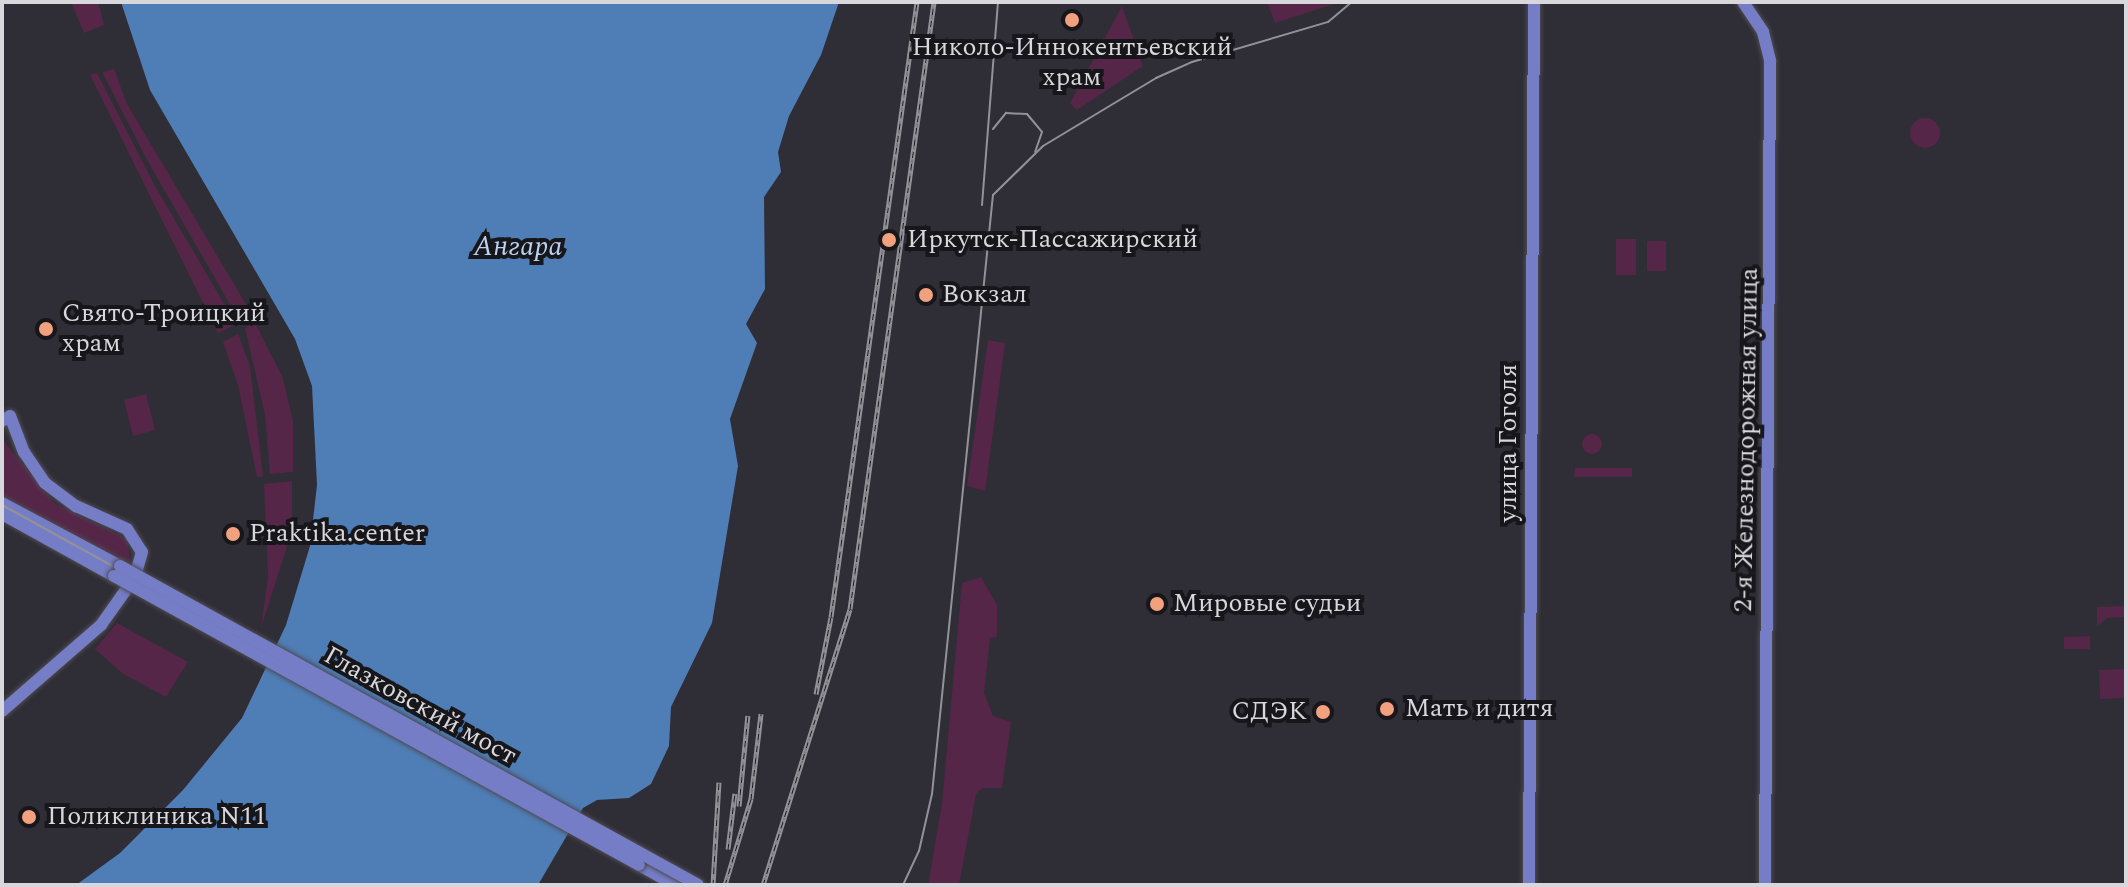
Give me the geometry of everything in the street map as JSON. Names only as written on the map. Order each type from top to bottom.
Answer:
[{"type":"main road","name":"улица Гоголя","points":[[1529,885],[1534,2]]},
{"type":"main road","name":"2-я Железнодорожная улица","points":[[1743,2],[1763,32],[1770,61],[1765,885]]},
{"type":"main road","points":[[2,711],[97,630],[141,562],[140,544],[133,534],[62,497],[45,483],[6,418]]},
{"type":"main road","points":[[2,503],[117,571]]},
{"type":"main road","points":[[2,514],[117,571]]},
{"type":"main road","name":"Глазковский мост","points":[[117,571],[659,881],[675,885]]},
{"type":"main road","name":"Глазковский мост","points":[[117,571],[698,885]]},
{"type":"shaded area","points":[[71,2],[98,2],[104,25],[84,33]]},
{"type":"shaded area","points":[[1267,2],[1340,2],[1275,23]]},
{"type":"shaded area","points":[[1122,6],[1143,66],[1077,110],[1070,103]]},
{"type":"shaded area","points":[[114,69],[127,104],[253,316],[240,322],[147,160],[102,72]]},
{"type":"shaded area","points":[[97,73],[155,186],[236,324],[218,333],[90,75]]},
{"type":"shaded area","points":[[1925,118],[1936,122],[1940,133],[1936,144],[1925,148],[1914,144],[1910,133],[1914,122]]},
{"type":"shaded area","points":[[1616,239],[1636,239],[1636,275],[1616,275]]},
{"type":"shaded area","points":[[1647,241],[1666,241],[1666,271],[1647,271]]},
{"type":"shaded area","points":[[255,323],[283,378],[293,422],[293,472],[270,474],[265,415],[245,328]]},
{"type":"shaded area","points":[[238,334],[250,366],[263,476],[257,477],[238,385],[223,342]]},
{"type":"shaded area","points":[[988,340],[1005,343],[985,491],[967,486]]},
{"type":"shaded area","points":[[146,394],[155,430],[133,436],[124,400]]},
{"type":"shaded area","points":[[1588,434],[1596,434],[1602,444],[1596,454],[1588,454],[1582,448],[1582,440]]},
{"type":"shaded area","points":[[2,439],[54,503],[127,539],[131,566],[2,496]]},
{"type":"shaded area","points":[[1575,468],[1632,468],[1632,477],[1574,477]]},
{"type":"shaded area","points":[[292,481],[292,531],[261,628],[268,577],[264,484]]},
{"type":"shaded area","points":[[981,577],[997,605],[997,637],[990,638],[984,693],[993,716],[1011,722],[1002,788],[982,788],[976,794],[959,885],[928,885],[942,804],[962,583]]},
{"type":"shaded area","points":[[2126,606],[2126,617],[2107,618],[2097,626],[2097,607]]},
{"type":"shaded area","points":[[117,623],[188,662],[166,697],[122,673],[95,649]]},
{"type":"shaded area","points":[[2090,636],[2090,649],[2064,649],[2064,637]]},
{"type":"shaded area","points":[[2126,669],[2126,698],[2100,699],[2099,670]]},
{"type":"water","name":"Ангара","points":[[121,2],[839,2],[821,55],[789,116],[778,152],[781,172],[764,197],[765,289],[746,324],[757,343],[730,419],[738,466],[712,623],[671,707],[669,746],[651,784],[629,798],[597,800],[583,808],[538,885],[76,885],[120,853],[183,790],[242,718],[286,625],[310,546],[317,485],[312,386],[295,339],[150,90]]},
{"type":"tram line","points":[[982,205],[998,2]]},
{"type":"tram line","points":[[903,885],[919,851],[932,794],[993,195],[1043,146],[1156,78],[1192,62],[1328,22],[1352,2]]},
{"type":"tram line","points":[[993,129],[1006,113],[1027,114],[1042,132],[1035,152]]},
{"type":"tram line","points":[[2,505],[691,885]]},
{"type":"railway","points":[[816,694],[831,617],[917,2]]},
{"type":"railway","points":[[763,885],[850,609],[934,2]]},
{"type":"railway","points":[[725,885],[751,799],[761,714]]},
{"type":"railway","points":[[739,806],[748,715]]},
{"type":"railway","points":[[713,885],[719,782]]},
{"type":"railway","points":[[728,849],[735,793]]},
{"type":"place","name":"Николо-Иннокентьевский храм","points":[[1072,20]]},
{"type":"place","name":"Иркутск-Пассажирский","points":[[889,240]]},
{"type":"place","name":"Вокзал","points":[[926,295]]},
{"type":"place","name":"Свято-Троицкий храм","points":[[46,329]]},
{"type":"place","name":"Praktika.center","points":[[233,534]]},
{"type":"place","name":"Мировые судьи","points":[[1157,604]]},
{"type":"place","name":"Мать и дитя","points":[[1387,709]]},
{"type":"place","name":"СДЭК","points":[[1323,712]]},
{"type":"place","name":"Поликлиника N11","points":[[29,817]]}]
